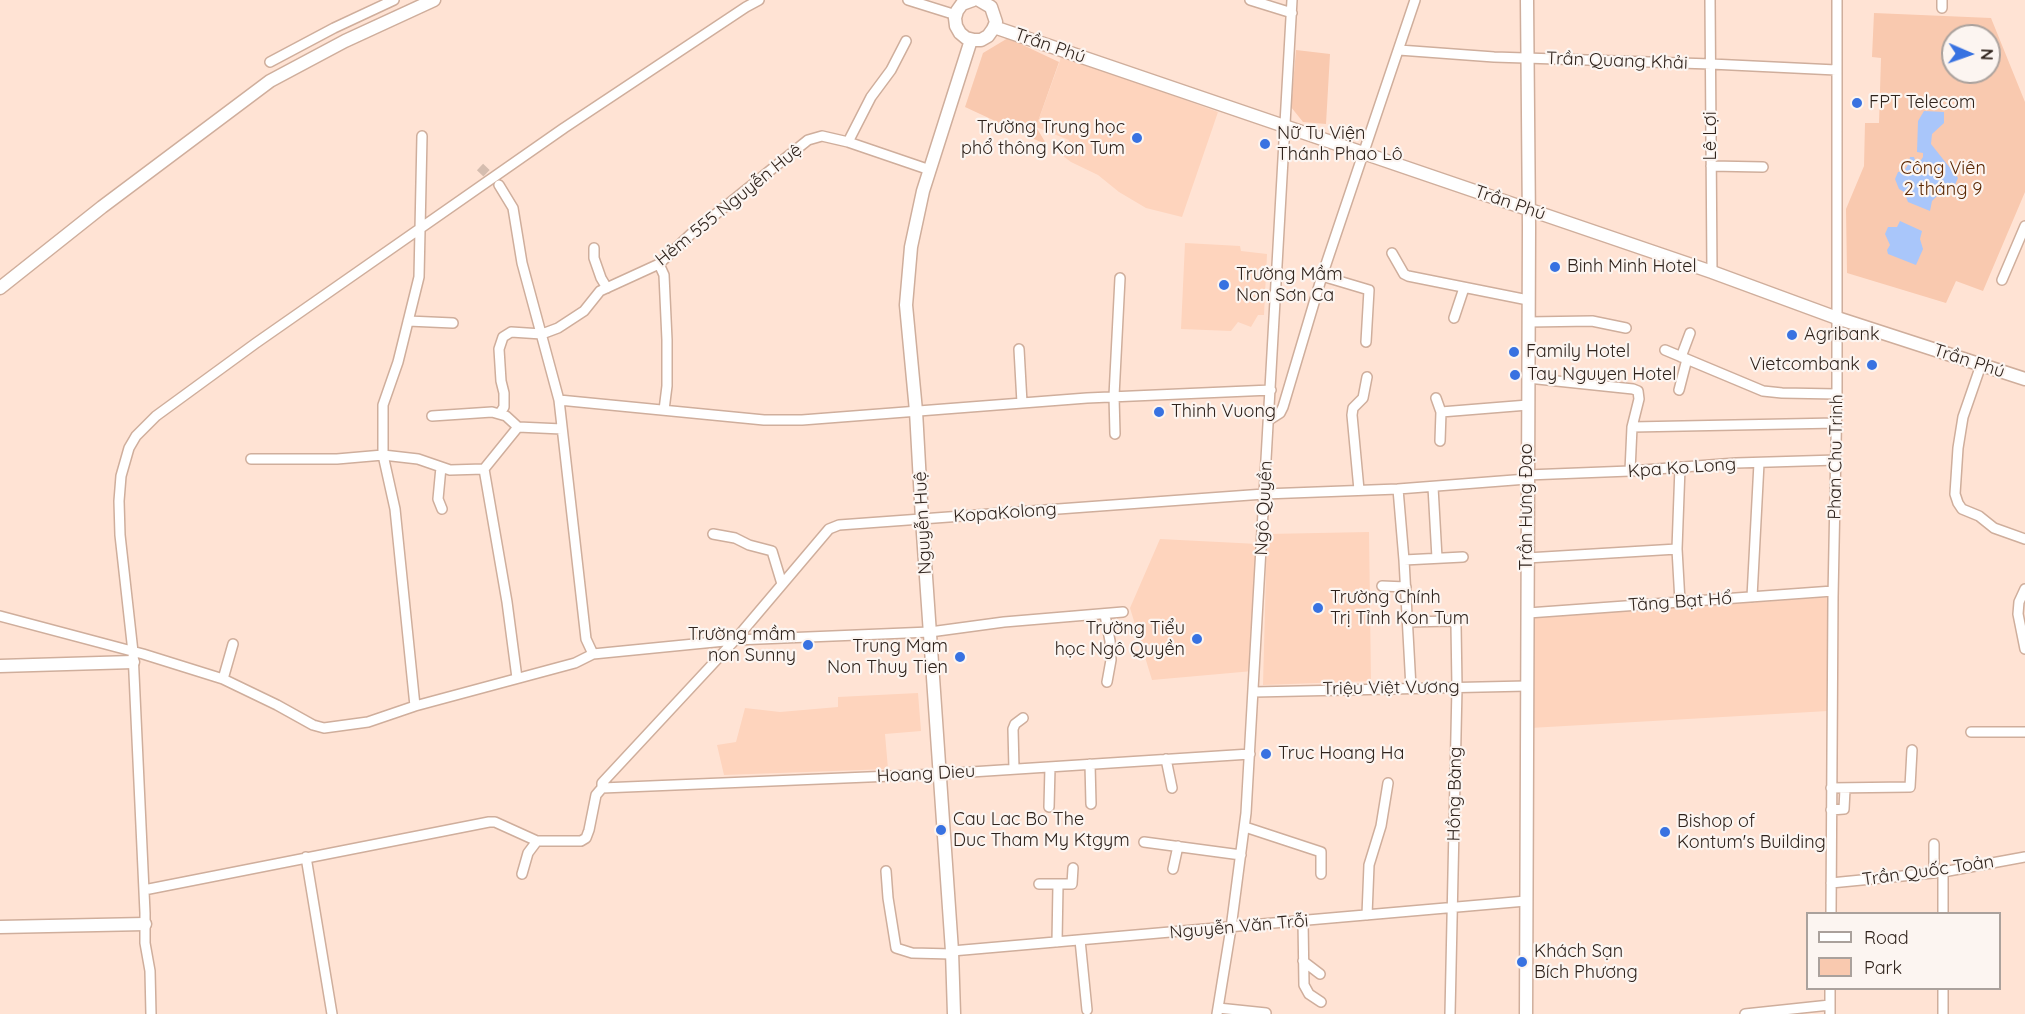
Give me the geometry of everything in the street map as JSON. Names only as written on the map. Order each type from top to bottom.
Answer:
[{"type":"street","points":[[270,63],[334,28],[394,0]]},
{"type":"street","points":[[0,288],[102,207],[270,81],[345,41],[434,0]]},
{"type":"street","points":[[151,1014],[150,971],[144,943],[144,890],[133,657],[120,535],[119,489],[124,462],[136,436],[156,416],[256,343],[564,128],[759,0]]},
{"type":"street","points":[[908,0],[955,9],[962,4],[979,0],[991,7],[995,14],[994,27],[988,36],[981,40],[971,40],[960,33],[956,26],[955,9]]},
{"type":"street","points":[[1250,0],[1292,13]]},
{"type":"street","name":"Ngô Quyền","points":[[1217,1011],[1245,827],[1292,0]]},
{"type":"street","points":[[1269,420],[1280,413],[1283,407],[1322,276],[1415,0]]},
{"type":"street","name":"Trần Hưng Đạo","points":[[1526,1014],[1529,209],[1527,0]]},
{"type":"street","name":"Lê Lợi","points":[[1710,0],[1712,272]]},
{"type":"street","name":"Phan Chu Trinh","points":[[1830,912],[1837,423],[1836,70],[1838,0]]},
{"type":"street","name":"Trần Phú","points":[[994,27],[1712,272],[1837,318],[2025,379]]},
{"type":"street","name":"Nguyễn Huệ","points":[[954,1014],[952,952],[916,411],[906,305],[911,247],[923,191],[971,40]]},
{"type":"street","points":[[848,142],[871,97],[891,70],[906,41]]},
{"type":"street","name":"Trần Quang Khải","points":[[1399,50],[1528,58],[1836,70]]},
{"type":"street","points":[[414,706],[395,509],[383,455],[383,405],[398,362],[419,277],[422,228],[420,186],[422,136]]},
{"type":"street","name":"Hẻm 555 Nguyễn Huệ","points":[[542,334],[558,328],[584,311],[600,291],[659,264],[691,234],[808,140],[822,136],[848,142],[930,170]]},
{"type":"street","points":[[1711,166],[1762,167]]},
{"type":"street","points":[[499,185],[513,208],[522,262],[559,400],[586,639],[592,654]]},
{"type":"street","points":[[2002,280],[2025,226]]},
{"type":"street","points":[[594,248],[594,258],[607,288]]},
{"type":"street","points":[[1392,253],[1404,274],[1408,276],[1528,300]]},
{"type":"street","points":[[659,264],[664,275],[667,340],[667,386],[664,410]]},
{"type":"street","points":[[1322,276],[1369,290],[1366,342]]},
{"type":"street","points":[[1115,434],[1114,396],[1120,278]]},
{"type":"street","points":[[1454,318],[1464,288]]},
{"type":"street","points":[[408,321],[453,323]]},
{"type":"street","points":[[1528,322],[1592,321],[1626,328]]},
{"type":"street","points":[[500,413],[504,407],[499,349],[503,337],[512,333],[542,334]]},
{"type":"street","points":[[1679,390],[1690,333]]},
{"type":"street","points":[[1019,350],[1022,403]]},
{"type":"street","points":[[1665,350],[1763,391],[1837,394]]},
{"type":"street","points":[[1981,365],[1963,417],[1955,494],[1962,509],[1979,516],[1994,528],[2025,539]]},
{"type":"street","points":[[1359,490],[1352,415],[1353,408],[1363,398],[1367,377]]},
{"type":"street","points":[[1528,378],[1638,391],[1639,399],[1632,427],[1630,471]]},
{"type":"street","points":[[559,400],[764,420],[802,420],[1114,396],[1271,390]]},
{"type":"street","points":[[1437,398],[1441,412],[1440,441]]},
{"type":"street","points":[[1441,412],[1527,405]]},
{"type":"street","points":[[432,416],[483,411],[500,413],[511,419],[518,427],[562,429]]},
{"type":"street","points":[[1632,427],[1837,423]]},
{"type":"street","points":[[517,678],[507,603],[484,469],[518,427]]},
{"type":"street","points":[[251,459],[337,459],[383,455],[418,459],[450,470],[484,469]]},
{"type":"street","name":"Kpa Ko Long","points":[[1527,477],[1836,460]]},
{"type":"street","points":[[1752,597],[1759,463]]},
{"type":"street","points":[[441,467],[438,499],[442,509]]},
{"type":"street","points":[[1680,468],[1677,549],[1680,602]]},
{"type":"street","name":"KopaKolong","points":[[537,841],[581,841],[586,838],[596,795],[602,788],[602,783],[735,640],[829,529],[838,525],[1264,495],[1433,487],[1527,477]]},
{"type":"street","points":[[1433,487],[1437,558]]},
{"type":"street","points":[[1398,489],[1411,688]]},
{"type":"street","points":[[713,534],[735,538],[772,551],[782,584]]},
{"type":"street","points":[[1527,558],[1677,549]]},
{"type":"street","points":[[1404,560],[1463,557]]},
{"type":"street","points":[[1382,586],[1406,587]]},
{"type":"street","points":[[2025,589],[2018,608],[2025,649]]},
{"type":"street","name":"Tăng Bạt Hổ","points":[[1528,613],[1833,591]]},
{"type":"street","points":[[0,616],[133,657],[222,679],[318,727],[333,728],[368,722],[414,706],[575,663],[592,654],[735,640],[930,632],[1004,622],[1123,612]]},
{"type":"street","points":[[1105,615],[1111,660],[1107,682]]},
{"type":"street","name":"Hồng Bàng","points":[[1408,622],[1455,622],[1457,687],[1450,1014]]},
{"type":"street","points":[[222,679],[233,644]]},
{"type":"street","points":[[0,666],[133,657]]},
{"type":"street","name":"Triệu Việt Vương","points":[[1254,692],[1527,686]]},
{"type":"street","points":[[1014,769],[1013,729],[1015,724],[1023,718]]},
{"type":"street","points":[[1971,732],[2025,732]]},
{"type":"street","points":[[1831,788],[1910,787],[1912,750]]},
{"type":"street","name":"Hoang Dieu","points":[[602,788],[940,774],[1250,754]]},
{"type":"street","points":[[1166,759],[1172,788]]},
{"type":"street","points":[[1090,764],[1091,804]]},
{"type":"street","points":[[1049,807],[1050,767]]},
{"type":"street","points":[[1367,915],[1369,865],[1381,826],[1388,783]]},
{"type":"street","points":[[1831,810],[1844,809],[1845,789]]},
{"type":"street","points":[[144,890],[489,822],[495,822],[537,841],[528,853],[522,874]]},
{"type":"street","points":[[1245,827],[1321,852],[1321,874]]},
{"type":"street","points":[[1144,842],[1241,855]]},
{"type":"street","points":[[1934,844],[1943,912]]},
{"type":"street","points":[[1173,869],[1178,846]]},
{"type":"street","points":[[306,857],[332,1014]]},
{"type":"street","name":"Trần Quốc Toản","points":[[1831,883],[1938,872],[2025,857]]},
{"type":"street","points":[[1039,884],[1072,884],[1073,868]]},
{"type":"street","name":"Nguyễn Văn Trỗi","points":[[886,871],[896,948],[912,953],[952,952],[1526,901]]},
{"type":"street","points":[[1057,942],[1058,885]]},
{"type":"street","points":[[1304,921],[1304,985],[1309,994],[1321,1002]]},
{"type":"street","points":[[0,927],[145,924]]},
{"type":"street","points":[[1080,940],[1087,1010]]},
{"type":"street","points":[[1303,961],[1320,974]]},
{"type":"street","points":[[1745,1014],[1830,1010],[1830,990]]},
{"type":"street","points":[[1943,990],[1943,1014]]},
{"type":"street","points":[[1217,1011],[1266,1013]]},
{"type":"shaded area","name":"Trường Trung học phổ thông Kon Tum","points":[[1062,55],[1218,112],[1182,217],[1146,208],[1119,192],[1098,175],[1063,156],[1069,140],[1036,127]]},
{"type":"shaded area","name":"Trường Mầm Non Sơn Ca","points":[[1185,243],[1240,246],[1241,251],[1267,254],[1264,315],[1258,315],[1251,327],[1238,322],[1231,331],[1181,329]]},
{"type":"shaded area","name":"Trường Chính Trị Tỉnh Kon Tum","points":[[1369,532],[1371,681],[1263,685],[1267,534]]},
{"type":"shaded area","name":"Trường Tiểu học Ngô Quyền","points":[[1160,539],[1258,544],[1253,671],[1152,680],[1130,608]]},
{"type":"shaded area","points":[[1833,597],[1828,711],[1530,728],[1528,618]]},
{"type":"shaded area","points":[[918,693],[921,731],[885,734],[888,769],[724,775],[717,745],[736,742],[745,708],[780,712],[838,707],[838,697]]},
{"type":"green space","name":"Công Viên 2 tháng 9","points":[[1874,13],[1991,18],[1993,24],[1941,24],[1941,84],[2001,84],[2001,43],[2025,102],[2025,192],[1983,291],[1956,281],[1946,303],[1847,273],[1846,209],[1864,166],[1865,123],[1879,123],[1881,58],[1872,57]]},
{"type":"green space","points":[[1008,38],[1059,62],[1036,127],[1047,145],[965,107],[983,53]]},
{"type":"green space","points":[[1296,50],[1330,54],[1326,124],[1303,122],[1291,107]]},
{"type":"water","points":[[1924,111],[1944,112],[1944,123],[1932,134],[1931,144],[1958,178],[1954,187],[1938,195],[1932,201],[1930,211],[1908,202],[1895,179],[1898,172],[1904,171],[1910,157],[1921,160],[1923,157],[1923,153],[1917,152],[1918,121]]},
{"type":"water","points":[[1900,221],[1922,231],[1920,239],[1923,249],[1916,265],[1888,254],[1887,250],[1890,245],[1885,234],[1888,227],[1897,227]]},
{"type":"tunnel","points":[[480,167],[497,183]]},
{"type":"place","name":"FPT Telecom","points":[[1857,103]]},
{"type":"place","name":"Trường Trung học phổ thông Kon Tum","points":[[1137,138]]},
{"type":"place","name":"Nữ Tu Viện Thánh Phao Lô","points":[[1265,144]]},
{"type":"place","name":"Binh Minh Hotel","points":[[1555,267]]},
{"type":"place","name":"Trường Mầm Non Sơn Ca","points":[[1224,285]]},
{"type":"place","name":"Agribank","points":[[1792,335]]},
{"type":"place","name":"Family Hotel","points":[[1514,352]]},
{"type":"place","name":"Vietcombank","points":[[1872,365]]},
{"type":"place","name":"Tay Nguyen Hotel","points":[[1515,375]]},
{"type":"place","name":"Thinh Vuong","points":[[1159,412]]},
{"type":"place","name":"Trường Chính Trị Tỉnh Kon Tum","points":[[1318,608]]},
{"type":"place","name":"Trường Tiểu học Ngô Quyền","points":[[1197,639]]},
{"type":"place","name":"Trường mầm non Sunny","points":[[808,645]]},
{"type":"place","name":"Trung Mam Non Thuy Tien","points":[[960,657]]},
{"type":"place","name":"Truc Hoang Ha","points":[[1266,754]]},
{"type":"place","name":"Cau Lac Bo The Duc Tham My Ktgym","points":[[941,830]]},
{"type":"place","name":"Bishop of Kontum's Building","points":[[1665,832]]},
{"type":"place","name":"Khách Sạn Bích Phương","points":[[1522,962]]}]
